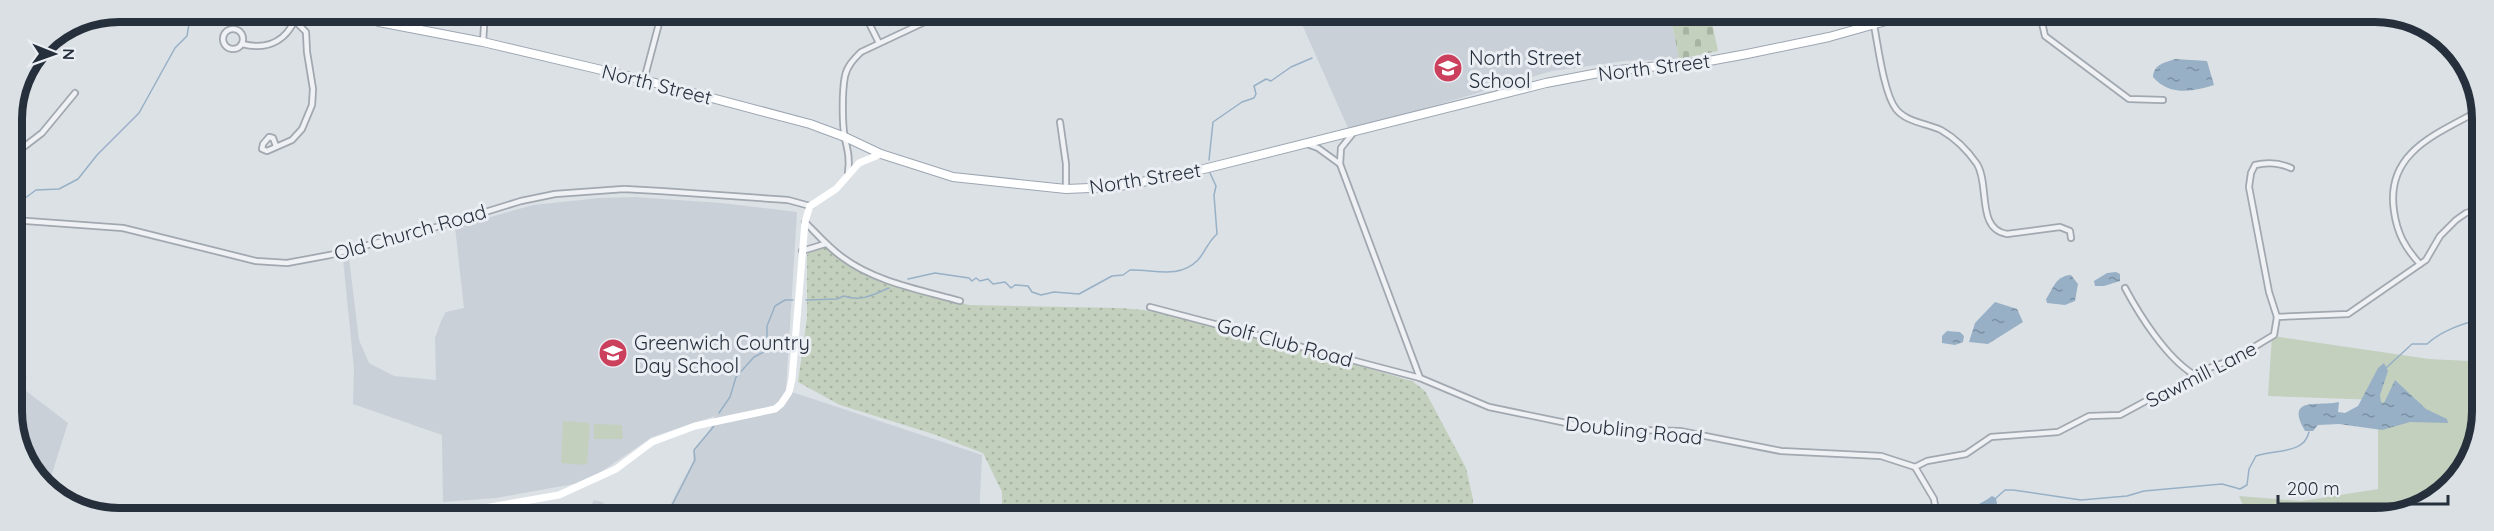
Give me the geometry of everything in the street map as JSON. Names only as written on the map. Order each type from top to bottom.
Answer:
[{"type":"main road","name":"North Street","points":[[380,22],[483,42],[644,80],[810,124],[881,154],[953,177],[1066,189],[1102,188],[1180,175],[1572,77],[1709,61],[1884,22]]},
{"type":"street","points":[[242,44],[243,37],[240,31],[233,29],[224,33],[223,43],[227,48],[237,49],[242,44],[272,43],[289,32],[294,22]]},
{"type":"street","points":[[276,146],[292,140],[302,129],[314,96],[306,32],[296,22]]},
{"type":"street","points":[[483,42],[484,22]]},
{"type":"street","points":[[644,80],[659,22]]},
{"type":"street","points":[[868,22],[879,43]]},
{"type":"street","points":[[848,172],[849,158],[845,137],[845,75],[851,63],[861,52],[924,22]]},
{"type":"street","points":[[2042,22],[2045,36],[2129,99],[2163,100]]},
{"type":"street","points":[[1874,25],[1892,102],[1906,117],[1955,139],[1973,158],[1982,174],[1987,216],[1994,228],[1999,233],[2007,234],[2060,227],[2070,231],[2071,237]]},
{"type":"street","points":[[23,149],[42,133],[75,93]]},
{"type":"street","points":[[2420,264],[2409,253],[2400,238],[2395,221],[2392,203],[2396,175],[2403,162],[2417,147],[2471,115]]},
{"type":"street","points":[[1060,122],[1066,189]]},
{"type":"street","points":[[1354,132],[1341,148],[1340,164],[1420,378]]},
{"type":"street","points":[[1307,144],[1318,148],[1340,164]]},
{"type":"street","points":[[484,508],[559,495],[616,469],[652,441],[695,426],[775,408],[782,404],[789,392],[792,380],[802,250],[805,222],[810,206],[836,189],[848,172],[859,163],[881,154]]},
{"type":"street","points":[[2291,168],[2282,164],[2255,165],[2249,187],[2269,292],[2277,317],[2348,314],[2420,264],[2431,252],[2440,236],[2456,220],[2472,211]]},
{"type":"street","name":"Old Church Road","points":[[23,221],[123,228],[256,261],[287,263],[330,255],[436,227],[521,201],[555,194],[624,189],[788,200],[810,206]]},
{"type":"street","points":[[805,222],[844,259],[870,273],[907,287],[960,301]]},
{"type":"street","points":[[802,250],[826,244]]},
{"type":"street","points":[[2125,288],[2155,334],[2181,367],[2193,375]]},
{"type":"street","name":"Golf Club Road","points":[[1150,306],[1420,378]]},
{"type":"street","name":"Sawmill Lane","points":[[1915,467],[1928,461],[1966,454],[1991,437],[2058,432],[2089,416],[2120,415],[2157,395],[2181,386],[2193,375],[2234,359],[2274,334],[2277,317]]},
{"type":"street","name":"Doubling Road","points":[[1420,378],[1489,407],[1595,429],[1680,431],[1781,451],[1881,456],[1915,467]]},
{"type":"street","points":[[1915,467],[1934,499],[1935,508]]},
{"type":"shaded area","name":"North Street School","points":[[1301,22],[1672,22],[1679,59],[1625,61],[1552,71],[1406,114],[1348,128]]},
{"type":"shaded area","name":"Greenwich Country Day School","points":[[634,197],[721,203],[797,212],[786,390],[982,455],[979,508],[669,508],[693,461],[693,451],[710,430],[715,416],[652,437],[601,472],[574,484],[496,498],[443,502],[442,435],[353,404],[354,369],[343,259],[349,258],[359,340],[369,363],[394,376],[436,380],[435,338],[441,321],[446,312],[464,308],[455,227],[533,205]]},
{"type":"shaded area","points":[[22,375],[27,377],[22,385]]},
{"type":"shaded area","points":[[22,388],[68,423],[50,479],[39,465],[28,443],[24,430]]},
{"type":"shaded area","points":[[594,500],[610,508],[590,508]]},
{"type":"green space","points":[[1672,22],[1712,22],[1718,51],[1679,59]]},
{"type":"green space","points":[[826,247],[873,276],[905,289],[969,305],[1121,308],[1175,313],[1412,381],[1425,391],[1466,468],[1473,508],[1002,508],[1002,492],[983,453],[933,434],[840,405],[798,382],[807,318],[807,255],[813,248]]},
{"type":"green space","points":[[2272,336],[2429,359],[2469,361],[2472,376],[2470,430],[2458,460],[2438,484],[2423,495],[2393,507],[2244,508],[2239,496],[2302,501],[2378,489],[2378,400],[2268,396]]},
{"type":"green space","points":[[563,421],[590,425],[585,465],[561,463]]},
{"type":"green space","points":[[594,424],[622,425],[623,439],[594,439]]},
{"type":"water","points":[[2175,59],[2207,61],[2214,85],[2182,91],[2159,83],[2153,77],[2155,69]]},
{"type":"water","points":[[2107,273],[2120,274],[2120,281],[2095,286],[2094,281]]},
{"type":"water","points":[[2071,275],[2078,284],[2075,301],[2065,305],[2047,303],[2046,299],[2058,280]]},
{"type":"water","points":[[1995,302],[2017,309],[2023,322],[1988,344],[1969,342],[1975,323]]},
{"type":"water","points":[[1947,331],[1960,332],[1964,336],[1963,342],[1955,345],[1942,343],[1942,336]]},
{"type":"water","points":[[2384,363],[2388,371],[2380,395],[2381,402],[2384,403],[2395,380],[2426,409],[2447,419],[2448,423],[2410,422],[2382,430],[2339,424],[2318,425],[2313,431],[2305,431],[2299,412],[2302,407],[2339,402],[2338,412],[2345,413],[2358,406],[2378,368]]},
{"type":"water","points":[[1992,496],[1996,498],[1997,504],[1994,508],[1972,508]]},
{"type":"waterway","points":[[23,200],[36,190],[59,189],[78,179],[97,155],[139,113],[175,48],[187,36],[191,22]]},
{"type":"waterway","points":[[1209,160],[1213,122],[1242,102],[1254,98],[1256,94],[1254,86],[1266,79],[1271,81],[1291,67],[1312,58]]},
{"type":"waterway","points":[[908,279],[935,273],[969,278],[972,281],[976,278],[980,281],[988,279],[993,284],[1005,282],[1011,288],[1015,285],[1028,286],[1032,292],[1041,295],[1054,292],[1079,294],[1112,276],[1123,275],[1130,270],[1165,272],[1182,270],[1198,260],[1217,234],[1214,195],[1216,186],[1210,173]]},
{"type":"waterway","points":[[806,300],[837,299],[844,296],[862,298],[889,288]]},
{"type":"waterway","points":[[719,413],[730,397],[736,377],[754,357],[767,348],[767,326],[775,306],[785,300],[793,300]]},
{"type":"waterway","points":[[2386,368],[2412,344],[2427,344],[2452,329],[2472,322]]},
{"type":"waterway","points":[[671,508],[695,460],[694,450],[714,426]]},
{"type":"waterway","points":[[1996,498],[2005,490],[2081,500],[2127,496],[2144,491],[2222,484],[2240,489],[2247,485],[2249,469],[2256,456],[2295,448],[2306,439],[2309,432]]},
{"type":"place","name":"North Street School","points":[[1448,68]]},
{"type":"place","name":"Greenwich Country Day School","points":[[613,353]]}]
